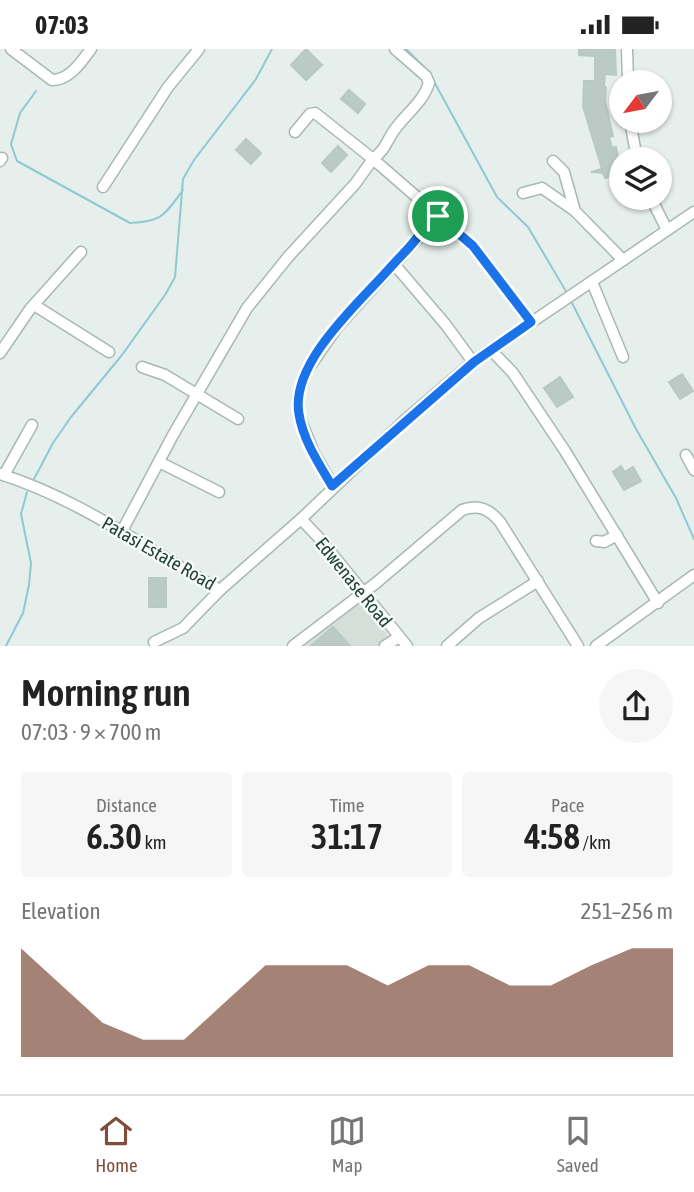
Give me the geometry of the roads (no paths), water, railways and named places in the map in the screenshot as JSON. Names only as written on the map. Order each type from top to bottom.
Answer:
[{"type":"street","points":[[11,49],[52,80],[60,80],[77,66],[91,49]]},
{"type":"street","points":[[103,187],[168,87],[199,49]]},
{"type":"street","points":[[122,531],[197,393],[262,288],[355,184],[420,101],[429,83],[426,76],[395,49]]},
{"type":"street","points":[[627,49],[628,70]]},
{"type":"street","points":[[295,132],[310,114],[315,113],[373,159],[473,246],[531,322]]},
{"type":"street","points":[[553,161],[564,172],[575,211]]},
{"type":"street","points":[[523,193],[542,188],[575,211],[623,260]]},
{"type":"street","points":[[422,234],[429,208]]},
{"type":"street","points":[[657,210],[667,230]]},
{"type":"street","name":"Patasi Estate Road","points":[[2,474],[49,493],[122,531],[220,590],[301,519],[332,486],[474,362],[694,212]]},
{"type":"street","points":[[332,486],[301,423],[298,410],[300,387],[327,339],[394,264],[422,234],[448,224]]},
{"type":"street","points":[[0,353],[34,305],[81,252]]},
{"type":"street","points":[[394,264],[474,362]]},
{"type":"street","points":[[592,282],[623,357]]},
{"type":"street","points":[[34,305],[109,352]]},
{"type":"street","points":[[491,350],[513,373],[658,603]]},
{"type":"street","points":[[142,367],[164,375],[238,419]]},
{"type":"street","points":[[2,474],[32,425]]},
{"type":"street","points":[[686,455],[694,470]]},
{"type":"street","points":[[159,462],[219,492]]},
{"type":"street","points":[[293,646],[463,510],[472,507],[483,508],[496,517],[578,646]]},
{"type":"street","name":"Edwenase Road","points":[[301,519],[407,646]]},
{"type":"street","points":[[596,541],[604,542],[617,535]]},
{"type":"street","points":[[596,646],[694,575]]},
{"type":"street","points":[[447,646],[479,618],[538,580]]},
{"type":"street","points":[[154,642],[183,628],[220,590]]},
{"type":"street","points":[[385,646],[399,637]]},
{"type":"waterway","points":[[34,479],[53,443],[71,417],[122,355],[175,277],[183,179],[194,160],[256,79],[272,49]]},
{"type":"waterway","points":[[406,49],[426,69]]},
{"type":"waterway","points":[[431,76],[497,197],[528,227],[567,293]]},
{"type":"waterway","points":[[36,91],[20,113],[11,144],[17,161],[130,223],[150,221],[162,215],[183,190]]},
{"type":"waterway","points":[[571,301],[636,429],[676,498],[694,539]]},
{"type":"waterway","points":[[6,646],[23,613],[29,585],[31,563],[21,514],[27,492]]}]
